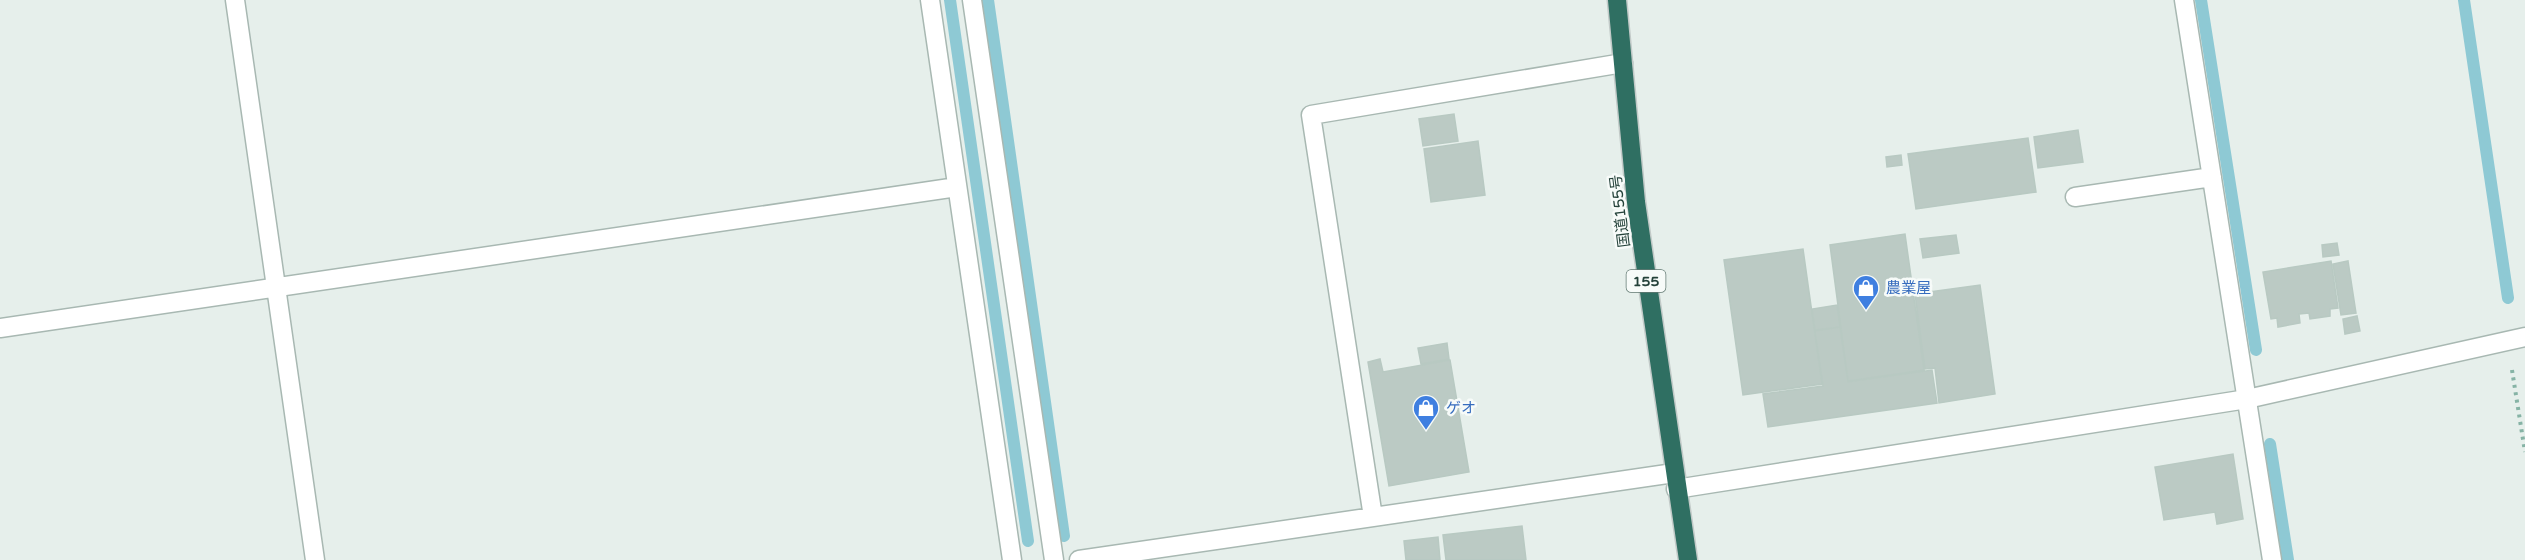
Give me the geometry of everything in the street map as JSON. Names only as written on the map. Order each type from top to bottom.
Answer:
[{"type":"highway","name":"国道155号","points":[[1617,0],[1636,202],[1688,560]]},
{"type":"street","points":[[235,0],[315,560]]},
{"type":"street","points":[[930,0],[1012,560]]},
{"type":"street","points":[[972,0],[1054,560]]},
{"type":"street","points":[[2184,0],[2272,560]]},
{"type":"street","points":[[1373,517],[1311,115],[1623,63]]},
{"type":"street","points":[[2075,197],[2212,177]]},
{"type":"street","points":[[0,328],[957,187]]},
{"type":"street","points":[[1079,560],[1373,517],[1675,481],[2247,399],[2516,339]]},
{"type":"path","points":[[2516,339],[2525,452]]},
{"type":"building","points":[[1454,114],[1458,141],[1423,146],[1419,119]]},
{"type":"building","points":[[2078,130],[2083,162],[2038,168],[2034,137]]},
{"type":"building","points":[[2028,138],[2036,192],[1916,209],[1908,154]]},
{"type":"building","points":[[1478,141],[1485,195],[1431,202],[1424,149]]},
{"type":"building","points":[[1901,155],[1902,165],[1887,167],[1886,157]]},
{"type":"building","points":[[1905,234],[1924,370],[1848,381],[1830,245]]},
{"type":"building","points":[[1956,235],[1959,253],[1923,258],[1920,239]]},
{"type":"building","points":[[2337,243],[2339,255],[2323,257],[2322,245]]},
{"type":"building","points":[[1803,249],[1822,384],[1743,395],[1724,260]]},
{"type":"building","points":[[2331,261],[2338,308],[2330,309],[2330,316],[2310,319],[2309,313],[2299,314],[2300,323],[2278,327],[2277,318],[2271,319],[2263,272]]},
{"type":"building","points":[[2348,261],[2356,313],[2341,315],[2333,264]]},
{"type":"building","points":[[1980,285],[1995,394],[1939,403],[1935,368],[1925,369],[1915,294]]},
{"type":"building","points":[[1837,305],[1840,327],[1815,330],[1812,309]]},
{"type":"building","points":[[2357,316],[2360,331],[2345,334],[2343,319]]},
{"type":"building","points":[[1840,327],[1848,382],[1932,370],[1937,403],[1768,427],[1763,394],[1823,386],[1815,331]]},
{"type":"building","points":[[1447,343],[1449,359],[1421,364],[1418,348]]},
{"type":"building","points":[[1380,359],[1383,372],[1450,360],[1469,472],[1389,486],[1368,362]]},
{"type":"building","points":[[2233,454],[2243,519],[2217,524],[2215,512],[2164,520],[2155,467]]},
{"type":"building","points":[[1522,526],[1526,560],[1446,560],[1443,535]]},
{"type":"building","points":[[1438,537],[1440,560],[1406,560],[1404,541]]},
{"type":"waterway","points":[[950,0],[1028,541]]},
{"type":"waterway","points":[[988,0],[1064,536]]},
{"type":"waterway","points":[[2201,0],[2256,350]]},
{"type":"waterway","points":[[2464,0],[2508,298]]},
{"type":"waterway","points":[[2270,444],[2288,560]]},
{"type":"place","name":"農業屋","points":[[1866,311]]},
{"type":"place","name":"ゲオ","points":[[1426,431]]}]
